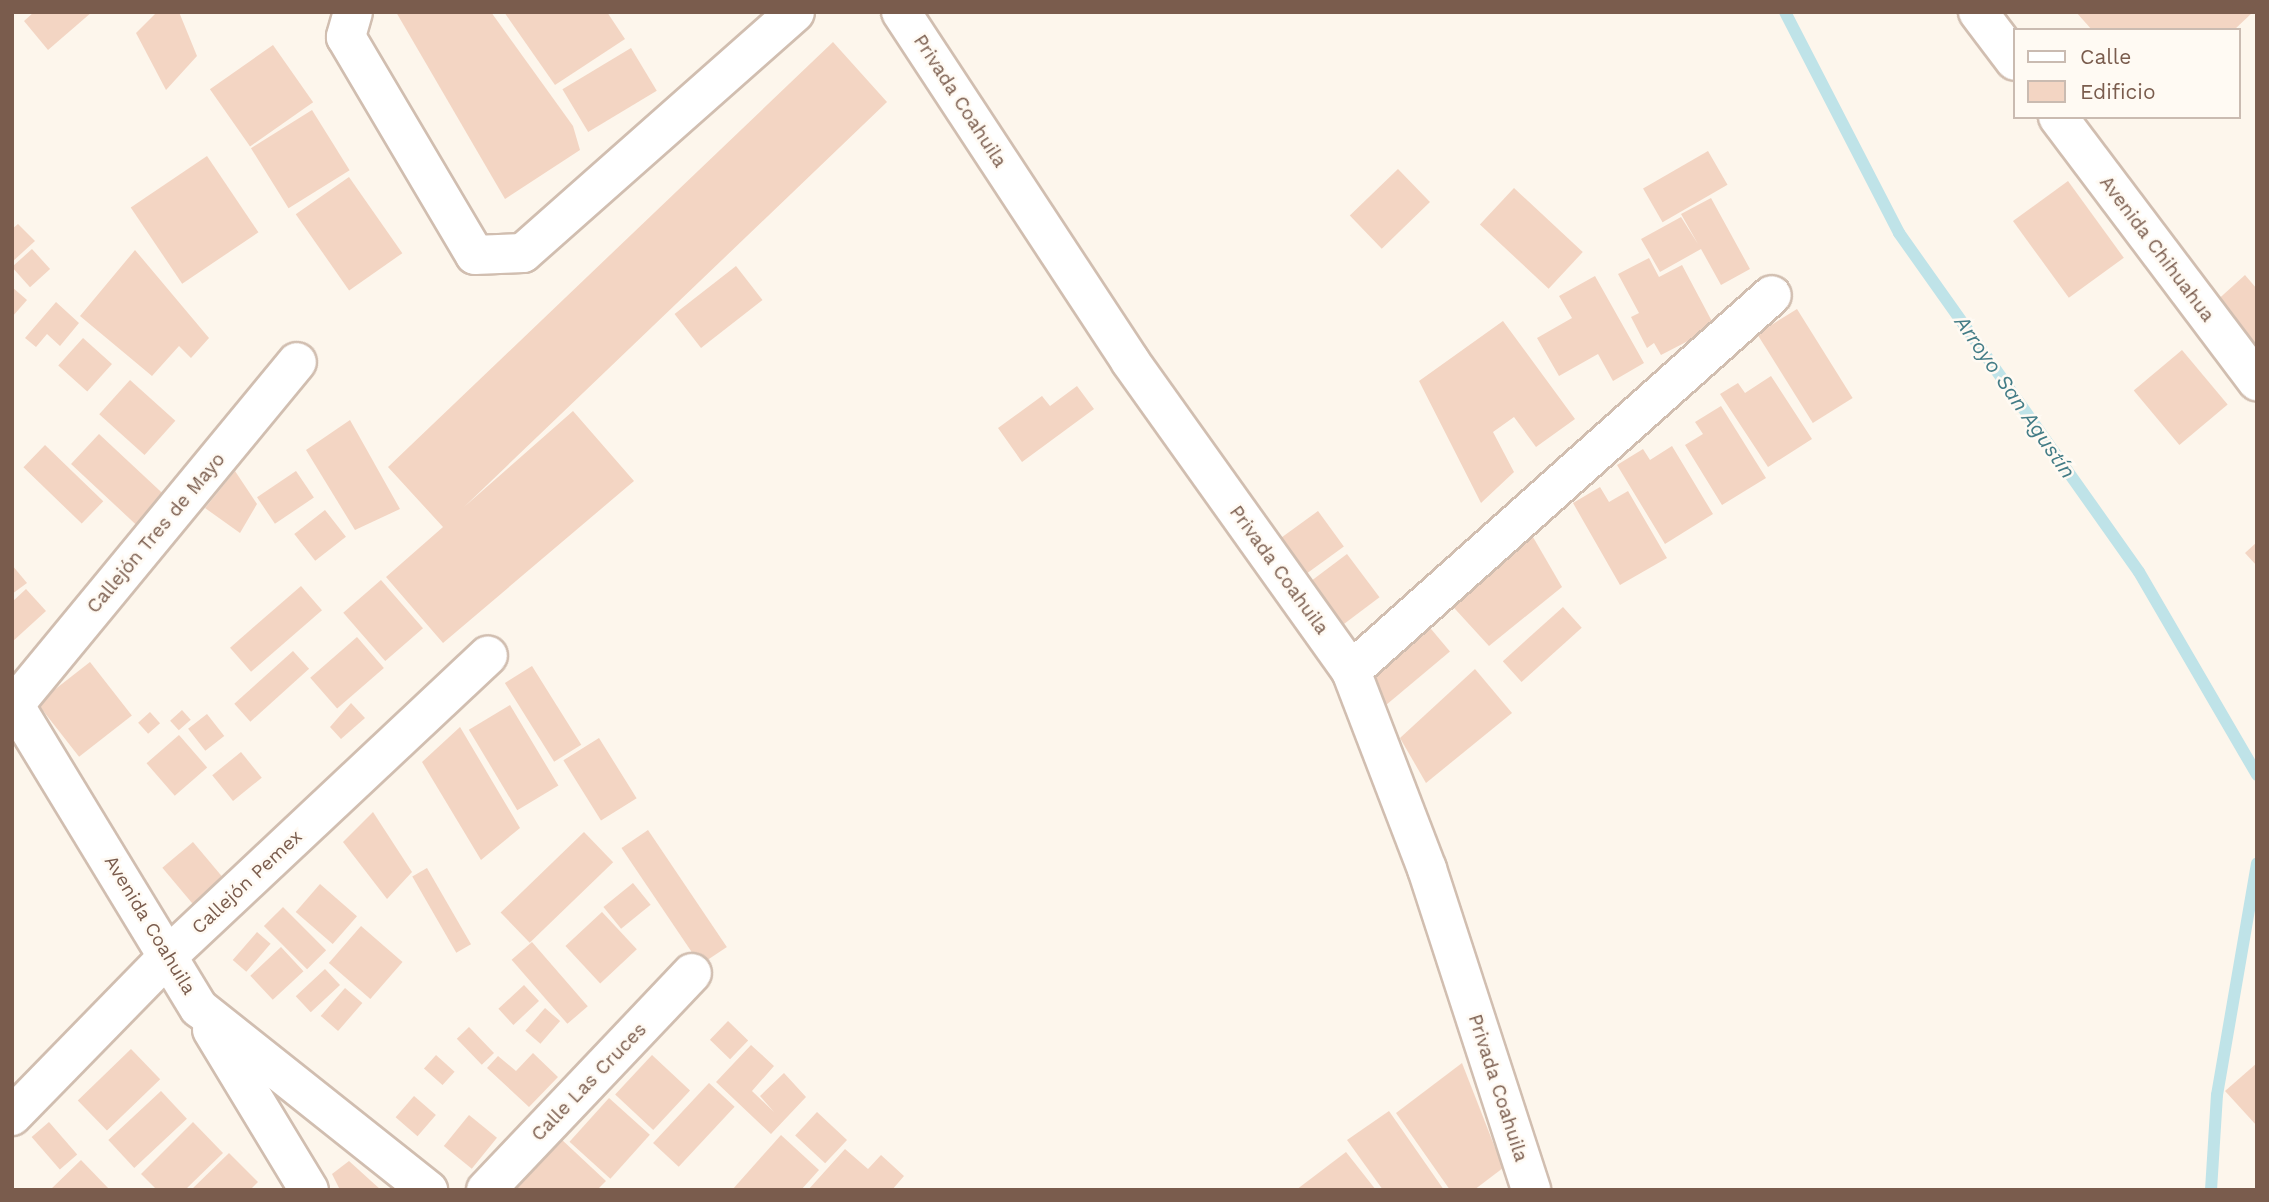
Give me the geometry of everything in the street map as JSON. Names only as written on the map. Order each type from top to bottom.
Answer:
[{"type":"street","points":[[353,12],[346,37],[475,255],[523,253],[795,12]]},
{"type":"street","name":"Privada Coahuila","points":[[901,12],[1130,360],[1351,671],[1427,870],[1531,1190]]},
{"type":"street","points":[[1978,12],[2014,60]]},
{"type":"street","name":"Avenida Chihuahua","points":[[2060,119],[2257,381]]},
{"type":"street","points":[[1351,671],[1772,295]]},
{"type":"street","name":"Callejón Tres de Mayo","points":[[13,702],[297,362]]},
{"type":"street","name":"Callejón Pemex","points":[[12,1116],[170,954],[488,655]]},
{"type":"street","name":"Avenida Coahuila","points":[[13,702],[170,954],[199,1008],[428,1190]]},
{"type":"street","name":"Calle Las Cruces","points":[[486,1190],[692,973]]},
{"type":"street","points":[[199,1008],[309,1190]]},
{"type":"building","points":[[34,12],[92,12],[48,50],[24,21]]},
{"type":"building","points":[[157,12],[179,12],[197,56],[166,90],[136,33]]},
{"type":"building","points":[[396,12],[491,12],[573,126],[580,150],[505,199]]},
{"type":"building","points":[[504,12],[607,12],[625,39],[555,85]]},
{"type":"building","points":[[2076,12],[2253,12],[2236,28],[2090,28]]},
{"type":"building","points":[[833,42],[887,102],[464,507],[573,411],[634,481],[443,643],[386,577],[443,527],[388,467]]},
{"type":"building","points":[[273,45],[313,102],[250,147],[210,89]]},
{"type":"building","points":[[631,48],[657,91],[588,132],[562,89]]},
{"type":"building","points":[[312,110],[350,170],[289,208],[251,148]]},
{"type":"building","points":[[1708,151],[1728,185],[1663,222],[1643,188]]},
{"type":"building","points":[[207,156],[258,232],[182,284],[131,207]]},
{"type":"building","points":[[1398,169],[1430,202],[1382,249],[1350,216]]},
{"type":"building","points":[[349,177],[402,253],[349,290],[296,214]]},
{"type":"building","points":[[2068,181],[2124,258],[2069,298],[2013,221]]},
{"type":"building","points":[[1514,188],[1583,252],[1549,289],[1480,225]]},
{"type":"building","points":[[1711,198],[1750,269],[1721,285],[1701,249],[1660,272],[1641,239],[1681,217],[1698,244],[1681,214]]},
{"type":"building","points":[[18,224],[35,241],[12,262],[12,229]]},
{"type":"building","points":[[32,249],[50,269],[30,287],[12,267]]},
{"type":"building","points":[[135,250],[209,338],[191,358],[179,346],[152,376],[80,316]]},
{"type":"building","points":[[1649,258],[1659,277],[1682,265],[1715,327],[1661,355],[1654,343],[1647,348],[1631,317],[1639,313],[1618,274]]},
{"type":"building","points":[[736,266],[762,300],[701,348],[675,314]]},
{"type":"building","points":[[2245,275],[2257,289],[2257,352],[2213,304]]},
{"type":"building","points":[[1595,276],[1644,363],[1613,381],[1598,354],[1559,376],[1537,338],[1572,318],[1559,296]]},
{"type":"building","points":[[12,287],[27,300],[12,317]]},
{"type":"building","points":[[56,302],[79,323],[60,346],[47,334],[36,347],[25,338]]},
{"type":"building","points":[[1797,309],[1853,398],[1813,423],[1757,334]]},
{"type":"building","points":[[1503,321],[1575,419],[1536,447],[1514,417],[1493,432],[1514,472],[1481,503],[1419,381]]},
{"type":"building","points":[[83,338],[112,364],[87,392],[58,365]]},
{"type":"building","points":[[2182,350],[2228,404],[2179,445],[2134,390]]},
{"type":"building","points":[[1771,376],[1812,439],[1768,467],[1720,394],[1738,383],[1745,393]]},
{"type":"building","points":[[130,380],[175,421],[145,455],[99,414]]},
{"type":"building","points":[[1077,386],[1094,409],[1022,462],[998,428],[1042,396],[1050,406]]},
{"type":"building","points":[[1721,406],[1766,478],[1722,505],[1685,445],[1703,434],[1695,422]]},
{"type":"building","points":[[350,420],[400,509],[355,530],[306,450]]},
{"type":"building","points":[[99,434],[164,495],[136,525],[71,464]]},
{"type":"building","points":[[45,445],[103,501],[82,524],[23,467]]},
{"type":"building","points":[[1672,446],[1713,514],[1665,544],[1617,465],[1643,449],[1650,460]]},
{"type":"building","points":[[235,471],[257,504],[240,533],[205,508]]},
{"type":"building","points":[[296,471],[314,498],[275,524],[257,497]]},
{"type":"building","points":[[1600,487],[1609,502],[1628,491],[1667,558],[1620,585],[1573,503]]},
{"type":"building","points":[[325,510],[346,537],[315,561],[294,534]]},
{"type":"building","points":[[1318,511],[1344,547],[1300,578],[1274,543]]},
{"type":"building","points":[[1526,525],[1562,587],[1489,646],[1445,598]]},
{"type":"building","points":[[2257,542],[2257,566],[2245,553]]},
{"type":"building","points":[[1347,554],[1379,597],[1334,631],[1301,588]]},
{"type":"building","points":[[12,565],[27,583],[12,594]]},
{"type":"building","points":[[381,580],[423,628],[385,661],[343,613]]},
{"type":"building","points":[[301,586],[322,610],[251,672],[230,648]]},
{"type":"building","points":[[26,589],[46,611],[12,642],[12,602]]},
{"type":"building","points":[[1563,607],[1582,628],[1522,682],[1503,661]]},
{"type":"building","points":[[1421,617],[1450,651],[1386,705],[1357,670]]},
{"type":"building","points":[[357,637],[384,668],[337,709],[310,678]]},
{"type":"building","points":[[293,651],[309,669],[250,722],[234,704]]},
{"type":"building","points":[[90,662],[132,716],[79,757],[37,703]]},
{"type":"building","points":[[532,666],[581,745],[554,762],[505,683]]},
{"type":"building","points":[[1475,669],[1512,713],[1426,783],[1400,738]]},
{"type":"building","points":[[351,703],[365,718],[341,739],[330,727]]},
{"type":"building","points":[[510,705],[558,786],[517,810],[469,730]]},
{"type":"building","points":[[182,710],[191,720],[179,730],[170,721]]},
{"type":"building","points":[[150,712],[160,723],[148,734],[138,723]]},
{"type":"building","points":[[207,714],[224,736],[205,751],[188,729]]},
{"type":"building","points":[[460,727],[520,828],[481,860],[422,762]]},
{"type":"building","points":[[179,735],[207,767],[175,796],[147,763]]},
{"type":"building","points":[[599,738],[637,798],[601,820],[563,760]]},
{"type":"building","points":[[241,752],[262,778],[233,801],[212,775]]},
{"type":"building","points":[[373,812],[412,872],[387,899],[343,842]]},
{"type":"building","points":[[648,830],[727,947],[700,965],[621,848]]},
{"type":"building","points":[[584,832],[613,862],[530,943],[501,913]]},
{"type":"building","points":[[193,842],[226,882],[196,908],[162,868]]},
{"type":"building","points":[[427,868],[471,944],[456,953],[412,876]]},
{"type":"building","points":[[633,883],[651,905],[621,929],[603,907]]},
{"type":"building","points":[[320,884],[357,916],[333,944],[296,912]]},
{"type":"building","points":[[283,907],[326,950],[307,969],[264,926]]},
{"type":"building","points":[[602,912],[637,949],[600,983],[565,946]]},
{"type":"building","points":[[361,926],[403,962],[370,999],[329,963]]},
{"type":"building","points":[[257,932],[271,944],[246,972],[233,960]]},
{"type":"building","points":[[532,942],[588,1006],[567,1024],[512,960]]},
{"type":"building","points":[[281,947],[304,971],[273,1000],[250,976]]},
{"type":"building","points":[[325,969],[340,985],[311,1012],[296,996]]},
{"type":"building","points":[[524,985],[539,1001],[513,1025],[498,1009]]},
{"type":"building","points":[[345,988],[362,1003],[338,1031],[321,1016]]},
{"type":"building","points":[[545,1008],[560,1021],[540,1044],[525,1031]]},
{"type":"building","points":[[728,1021],[748,1040],[730,1059],[710,1040]]},
{"type":"building","points":[[469,1027],[494,1053],[482,1065],[457,1039]]},
{"type":"building","points":[[751,1045],[774,1066],[752,1091],[774,1112],[760,1096],[784,1073],[806,1097],[771,1134],[716,1082]]},
{"type":"building","points":[[131,1049],[160,1079],[107,1131],[78,1100]]},
{"type":"building","points":[[533,1053],[558,1077],[529,1107],[487,1068],[498,1056],[516,1071]]},
{"type":"building","points":[[436,1055],[455,1072],[443,1085],[424,1068]]},
{"type":"building","points":[[652,1055],[690,1090],[653,1130],[615,1094]]},
{"type":"building","points":[[1462,1063],[1503,1168],[1474,1190],[1450,1190],[1396,1113]]},
{"type":"building","points":[[2257,1063],[2257,1126],[2225,1091]]},
{"type":"building","points":[[709,1083],[735,1107],[679,1167],[653,1143]]},
{"type":"building","points":[[161,1091],[187,1119],[134,1168],[108,1140]]},
{"type":"building","points":[[414,1096],[436,1115],[418,1136],[396,1117]]},
{"type":"building","points":[[609,1098],[650,1135],[610,1179],[570,1142]]},
{"type":"building","points":[[1389,1111],[1444,1190],[1383,1190],[1347,1140]]},
{"type":"building","points":[[817,1112],[847,1140],[825,1163],[795,1135]]},
{"type":"building","points":[[469,1115],[497,1138],[472,1169],[444,1146]]},
{"type":"building","points":[[49,1122],[77,1154],[60,1170],[32,1137]]},
{"type":"building","points":[[193,1122],[223,1153],[185,1190],[157,1190],[141,1174]]},
{"type":"building","points":[[781,1135],[819,1170],[801,1190],[732,1190]]},
{"type":"building","points":[[560,1138],[606,1181],[597,1190],[511,1190]]},
{"type":"building","points":[[845,1149],[868,1169],[881,1155],[904,1176],[892,1190],[808,1190]]},
{"type":"building","points":[[1346,1152],[1376,1190],[1296,1190]]},
{"type":"building","points":[[229,1153],[258,1182],[250,1190],[191,1190]]},
{"type":"building","points":[[81,1160],[110,1190],[50,1190]]},
{"type":"building","points":[[349,1161],[381,1190],[340,1190],[332,1174]]},
{"type":"waterway","name":"Arroyo San Agustín","points":[[1785,12],[1899,233],[2139,572],[2257,775]]},
{"type":"waterway","name":"Arroyo San Agustín","points":[[2211,1190],[2217,1095],[2257,863]]}]
